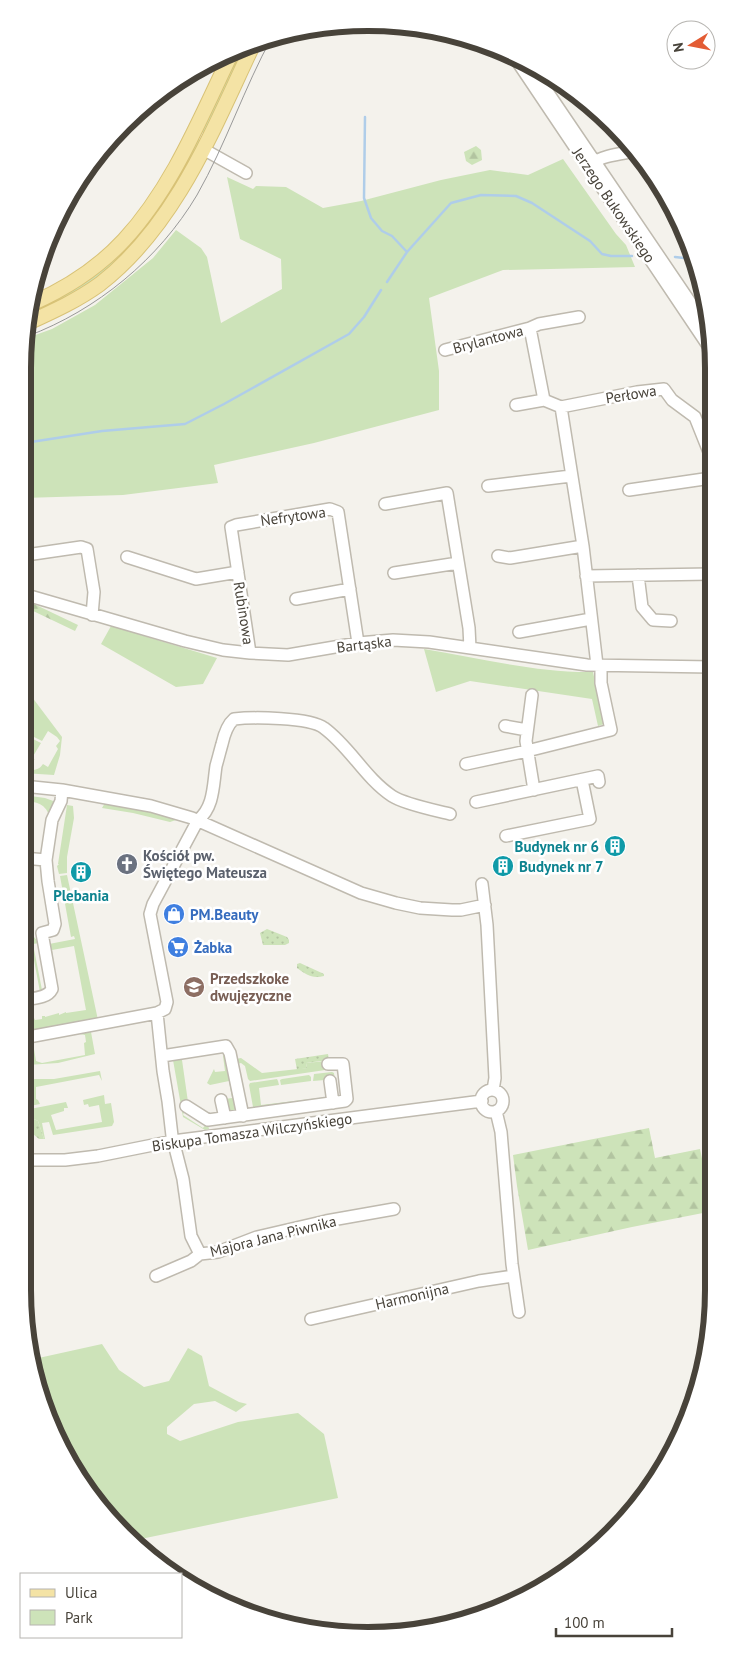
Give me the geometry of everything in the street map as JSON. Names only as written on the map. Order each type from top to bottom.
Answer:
[{"type":"main road","points":[[35,320],[66,306],[99,284],[131,257],[147,239],[183,187],[249,53]]},
{"type":"main road","points":[[38,300],[78,279],[109,255],[124,241],[140,221],[168,179],[227,63]]},
{"type":"street","name":"Jerzego Bukowskiego","points":[[523,69],[701,321]]},
{"type":"street","name":"Jerzego Bukowskiego","points":[[537,76],[703,338]]},
{"type":"street","points":[[202,149],[246,173]]},
{"type":"street","points":[[591,163],[627,153]]},
{"type":"street","name":"Brylantowa","points":[[446,350],[530,328],[538,324],[579,317]]},
{"type":"street","name":"Brylantowa","points":[[530,328],[544,400]]},
{"type":"street","name":"Perłowa","points":[[561,407],[664,388],[672,400],[695,417],[705,442]]},
{"type":"street","points":[[466,764],[611,730],[601,683],[591,619],[583,546],[561,407],[544,400],[516,405]]},
{"type":"street","points":[[488,486],[571,476]]},
{"type":"street","points":[[629,490],[705,479]]},
{"type":"street","points":[[385,504],[447,493],[469,628],[470,648]]},
{"type":"street","name":"Nefrytowa","points":[[231,527],[236,524],[330,509],[338,512],[358,643]]},
{"type":"street","name":"Rubinowa","points":[[231,527],[250,654]]},
{"type":"street","points":[[498,556],[510,558],[583,546]]},
{"type":"street","points":[[33,554],[81,547],[87,549],[94,592],[92,614]]},
{"type":"street","name":"Rubinowa","points":[[127,557],[196,578],[238,572]]},
{"type":"street","points":[[394,573],[458,563]]},
{"type":"street","points":[[586,576],[705,574]]},
{"type":"street","points":[[638,575],[642,607],[653,620],[671,621]]},
{"type":"street","points":[[296,599],[350,589]]},
{"type":"street","name":"Bartąska","points":[[31,597],[185,641],[250,654],[288,655],[358,643],[394,640],[429,642],[569,664],[705,667]]},
{"type":"street","points":[[519,632],[591,619]]},
{"type":"street","points":[[532,695],[526,741],[534,790]]},
{"type":"street","points":[[31,1036],[161,1013],[165,1009],[167,1002],[150,914],[153,904],[187,840],[198,820],[205,814],[212,798],[224,736],[230,722],[234,719],[261,718],[307,722],[323,726],[368,774],[394,797],[450,814]]},
{"type":"street","points":[[505,726],[527,730]]},
{"type":"street","points":[[476,802],[598,776],[599,782]]},
{"type":"street","points":[[506,836],[593,819],[582,780]]},
{"type":"street","points":[[31,787],[62,790],[151,806],[198,820],[361,893],[406,906],[433,910],[461,910],[485,905]]},
{"type":"street","points":[[31,998],[46,996],[52,989],[42,933],[53,930],[56,924],[46,860],[52,820],[61,801],[62,790]]},
{"type":"street","points":[[31,859],[46,860]]},
{"type":"street","points":[[482,884],[485,905],[495,1078],[494,1090]]},
{"type":"street","points":[[157,1013],[173,1141],[183,1180],[191,1236],[200,1254]]},
{"type":"street","points":[[162,1056],[226,1046],[230,1052],[243,1116]]},
{"type":"street","points":[[186,1106],[208,1120],[345,1101],[347,1099],[348,1061],[328,1064]]},
{"type":"street","points":[[330,1081],[333,1103]]},
{"type":"street","points":[[494,1090],[500,1093],[503,1099],[502,1106],[496,1111],[486,1110],[482,1101],[487,1092],[494,1090]]},
{"type":"street","points":[[221,1100],[224,1118]]},
{"type":"street","name":"Biskupa Tomasza Wilczyńskiego","points":[[31,1160],[65,1160],[137,1149],[173,1141],[482,1101]]},
{"type":"street","points":[[496,1111],[499,1117],[504,1157],[511,1260],[520,1312]]},
{"type":"street","points":[[171,1120],[186,1140]]},
{"type":"street","name":"Majora Jana Piwnika","points":[[156,1276],[191,1261],[200,1254],[218,1252],[257,1237],[317,1223],[394,1209]]},
{"type":"street","name":"Harmonijna","points":[[311,1319],[479,1281],[513,1276]]},
{"type":"green space","points":[[243,55],[205,134],[200,131],[234,59]]},
{"type":"green space","points":[[196,138],[202,141],[176,188],[127,253],[92,283],[36,313],[37,306],[104,266]]},
{"type":"green space","points":[[476,146],[481,150],[482,160],[472,165],[466,161],[464,152]]},
{"type":"green space","points":[[563,159],[616,234],[626,245],[635,267],[503,270],[429,298],[439,371],[439,410],[314,443],[214,465],[218,483],[123,495],[31,498],[31,368],[33,336],[52,329],[95,305],[153,258],[176,230],[201,248],[207,257],[221,323],[282,289],[281,259],[240,239],[227,177],[253,189],[256,186],[286,187],[323,208],[361,201],[441,180],[490,170],[528,175]]},
{"type":"green space","points":[[34,604],[78,625],[75,631],[31,610]]},
{"type":"green space","points":[[111,626],[217,658],[203,684],[176,687],[101,644]]},
{"type":"green space","points":[[424,649],[529,668],[593,672],[604,724],[598,726],[592,699],[470,681],[436,692]]},
{"type":"green space","points":[[31,696],[62,737],[60,755],[54,775],[31,774],[31,770],[41,767],[43,764],[48,767],[58,749],[56,746],[60,741],[48,731],[42,741],[32,736],[34,729]]},
{"type":"green space","points":[[31,738],[41,743],[32,758],[35,760],[31,760]]},
{"type":"green space","points":[[31,796],[56,802],[49,815],[45,808],[31,801]]},
{"type":"green space","points":[[105,803],[179,819],[170,822],[102,808]]},
{"type":"green space","points":[[67,805],[73,806],[74,818],[67,857],[67,873],[59,874],[57,866],[59,864]]},
{"type":"green space","points":[[67,875],[98,1020],[31,1033],[31,1018],[35,1020],[42,1019],[42,1016],[86,1010],[74,946],[52,950],[54,964],[52,965],[49,944],[75,939],[74,936],[71,937],[60,876]]},
{"type":"green space","points":[[267,929],[287,937],[289,943],[285,945],[263,945],[260,933]]},
{"type":"green space","points":[[34,937],[39,943],[33,944],[42,990],[46,990],[40,992],[31,944],[31,938]]},
{"type":"green space","points":[[300,963],[324,974],[324,976],[313,977],[307,974],[297,968],[297,964]]},
{"type":"green space","points":[[91,1032],[95,1054],[58,1063],[31,1065],[31,1043],[33,1043],[36,1061],[42,1063],[85,1055],[85,1035],[80,1034]]},
{"type":"green space","points":[[224,1053],[226,1054],[236,1108],[233,1112],[227,1112],[225,1099],[232,1098],[229,1081],[210,1085],[207,1083],[214,1069],[215,1072],[225,1071]]},
{"type":"green space","points":[[328,1054],[329,1060],[306,1063],[307,1068],[297,1070],[295,1059]]},
{"type":"green space","points":[[180,1058],[182,1060],[188,1102],[183,1115],[203,1128],[206,1124],[208,1125],[209,1129],[205,1130],[183,1117],[173,1060]]},
{"type":"green space","points":[[241,1058],[262,1073],[307,1068],[306,1063],[326,1061],[332,1069],[250,1081],[245,1066],[241,1063],[237,1064],[236,1059]]},
{"type":"green space","points":[[100,1071],[102,1081],[99,1075],[36,1087],[36,1099],[40,1104],[31,1106],[31,1075],[33,1079],[54,1079]]},
{"type":"green space","points":[[334,1073],[337,1098],[256,1109],[253,1107],[250,1083],[277,1079],[278,1081],[279,1085],[259,1088],[261,1105],[327,1097],[325,1080],[313,1081],[314,1074]]},
{"type":"green space","points":[[309,1075],[311,1081],[281,1085],[280,1080],[282,1079]]},
{"type":"green space","points":[[104,1095],[105,1104],[111,1103],[114,1122],[112,1126],[53,1135],[49,1122],[42,1123],[44,1139],[38,1121],[32,1118],[31,1109],[66,1102],[68,1108],[64,1108],[64,1111],[51,1115],[56,1130],[102,1122],[99,1105],[89,1107],[88,1104],[84,1105],[83,1100]]},
{"type":"green space","points":[[31,1118],[38,1121],[44,1139],[39,1139],[33,1134]]},
{"type":"green space","points":[[649,1128],[655,1158],[700,1149],[705,1173],[705,1213],[528,1250],[513,1155]]},
{"type":"green space","points":[[102,1344],[119,1370],[144,1387],[169,1381],[188,1348],[202,1356],[209,1386],[239,1402],[247,1404],[236,1412],[215,1401],[194,1404],[167,1427],[167,1434],[180,1441],[238,1422],[298,1413],[324,1434],[338,1498],[142,1539],[101,1495],[76,1458],[49,1398],[38,1358]]},
{"type":"waterway","points":[[365,117],[364,198],[371,218],[382,231],[392,236],[407,252]]},
{"type":"waterway","points":[[387,282],[407,252],[451,203],[481,195],[516,196],[532,203],[590,241],[602,254],[632,256]]},
{"type":"waterway","points":[[675,257],[687,259]]},
{"type":"waterway","points":[[31,442],[102,431],[185,424],[349,334],[364,317],[381,290]]},
{"type":"tram line","points":[[33,334],[78,312],[124,280],[145,261],[182,218],[207,176],[267,47]]},
{"type":"place","name":"Budynek nr 6","points":[[615,846]]},
{"type":"place","name":"Kościół pw. Świętego Mateusza","points":[[127,864]]},
{"type":"place","name":"Budynek nr 7","points":[[503,866]]},
{"type":"place","name":"Plebania","points":[[81,872]]},
{"type":"place","name":"PM.Beauty","points":[[174,914]]},
{"type":"place","name":"Żabka","points":[[178,947]]},
{"type":"place","name":"Przedszkoke dwujęzyczne","points":[[194,987]]}]
